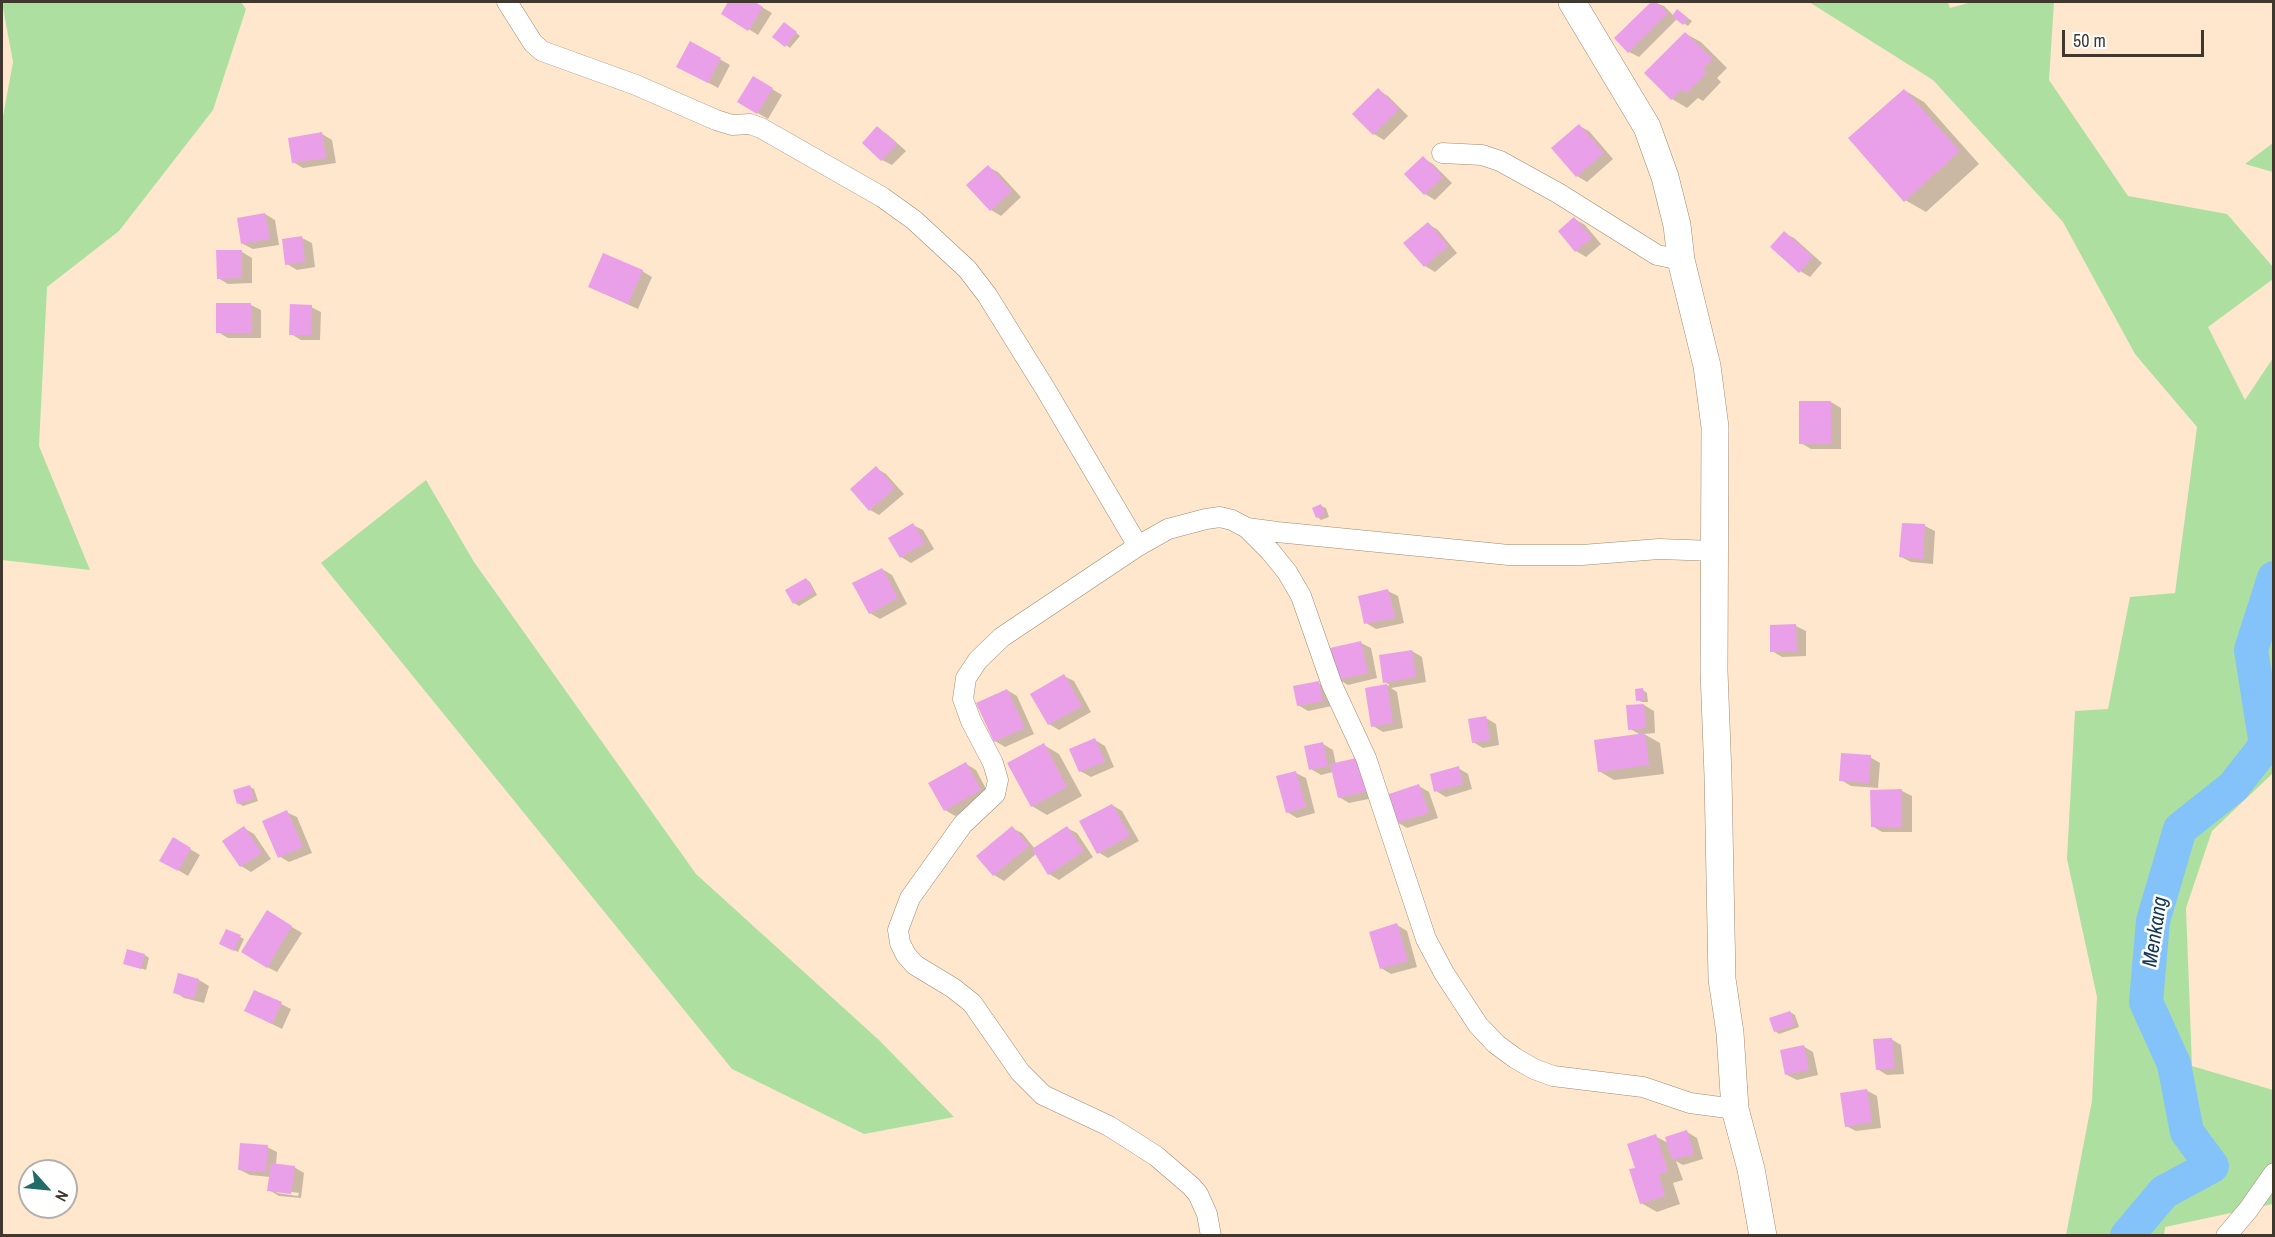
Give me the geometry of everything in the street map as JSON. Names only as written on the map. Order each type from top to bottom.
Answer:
[{"type":"street","points":[[507,2],[533,43],[542,51],[636,85],[716,120],[732,125],[750,124],[761,128],[882,197],[922,227],[967,270],[987,295],[1138,546]]},
{"type":"street","points":[[1572,2],[1647,127],[1665,177],[1677,225],[1681,260],[1707,366],[1713,417],[1714,672],[1722,979],[1730,1033],[1735,1109],[1751,1169],[1763,1236]]},
{"type":"street","points":[[1442,153],[1482,155],[1500,160],[1657,255],[1681,260]]},
{"type":"street","points":[[1210,1236],[1208,1214],[1198,1194],[1191,1186],[1156,1156],[1109,1126],[1043,1095],[1020,1072],[972,1003],[953,988],[915,965],[906,955],[900,943],[898,930],[910,898],[963,824],[995,794],[998,780],[993,763],[971,721],[963,699],[966,678],[978,660],[1002,637],[1138,546],[1168,529],[1206,519],[1220,517],[1247,528],[1276,558],[1301,596],[1332,685],[1366,758],[1426,939],[1444,973],[1478,1025],[1496,1044],[1515,1058],[1552,1076],[1643,1087],[1690,1103],[1735,1109]]},
{"type":"street","points":[[1247,528],[1509,555],[1582,555],[1659,549],[1715,551]]},
{"type":"street","points":[[2226,1236],[2274,1173]]},
{"type":"green space","points":[[2,2],[241,2],[246,9],[213,110],[119,231],[47,287],[39,446],[90,570],[2,560],[2,122],[13,62]]},
{"type":"green space","points":[[1809,2],[1948,2],[1950,8],[1972,2],[2054,2],[2049,80],[2128,196],[2227,214],[2273,267],[2273,279],[2208,327],[2245,400],[2273,358],[2273,773],[2212,831],[2186,908],[2192,1066],[2273,1090],[2273,1204],[2165,1227],[2164,1235],[2066,1235],[2092,1101],[2097,997],[2067,859],[2075,711],[2108,709],[2130,597],[2175,593],[2197,427],[2135,354],[2063,222],[1933,80]]},
{"type":"green space","points":[[2273,143],[2273,172],[2245,164]]},
{"type":"green space","points":[[426,480],[474,562],[696,874],[880,1041],[954,1117],[864,1134],[732,1069],[321,563]]},
{"type":"building","points":[[728,2],[755,2],[763,7],[748,31],[721,14]]},
{"type":"building","points":[[1651,2],[1656,2],[1668,13],[1628,53],[1614,38]]},
{"type":"building","points":[[1677,9],[1688,18],[1683,25],[1672,16]]},
{"type":"building","points":[[784,22],[797,32],[785,47],[772,37]]},
{"type":"building","points":[[1685,32],[1713,59],[1703,69],[1707,73],[1686,93],[1682,89],[1671,100],[1644,73]]},
{"type":"building","points":[[690,41],[721,58],[708,83],[676,67]]},
{"type":"building","points":[[753,76],[773,88],[757,114],[737,102]]},
{"type":"building","points":[[1378,88],[1399,109],[1373,135],[1352,114]]},
{"type":"building","points":[[1904,89],[1960,151],[1904,202],[1848,138]]},
{"type":"building","points":[[1579,124],[1604,153],[1576,177],[1551,148]]},
{"type":"building","points":[[877,126],[897,144],[881,161],[862,143]]},
{"type":"building","points":[[322,132],[326,158],[292,163],[288,138]]},
{"type":"building","points":[[1423,156],[1443,177],[1424,195],[1404,174]]},
{"type":"building","points":[[988,165],[1012,191],[990,211],[966,185]]},
{"type":"building","points":[[265,213],[270,239],[241,244],[237,218]]},
{"type":"building","points":[[1574,217],[1592,238],[1575,252],[1558,231]]},
{"type":"building","points":[[1428,222],[1448,246],[1424,267],[1403,243]]},
{"type":"building","points":[[1784,231],[1813,257],[1799,273],[1770,247]]},
{"type":"building","points":[[302,236],[305,262],[285,265],[282,239]]},
{"type":"building","points":[[216,250],[242,250],[242,278],[217,279]]},
{"type":"building","points":[[603,253],[643,270],[628,304],[588,287]]},
{"type":"building","points":[[216,303],[251,303],[252,333],[216,333]]},
{"type":"building","points":[[290,304],[312,305],[311,335],[289,335]]},
{"type":"building","points":[[1799,401],[1831,401],[1831,444],[1799,444]]},
{"type":"building","points":[[876,466],[895,488],[869,511],[850,489]]},
{"type":"building","points":[[1321,504],[1325,514],[1316,518],[1312,508]]},
{"type":"building","points":[[913,523],[925,543],[900,558],[888,538]]},
{"type":"building","points":[[1902,523],[1925,524],[1923,559],[1899,557]]},
{"type":"building","points":[[882,568],[898,598],[869,614],[852,583]]},
{"type":"building","points":[[806,578],[814,592],[793,604],[785,590]]},
{"type":"building","points":[[1388,589],[1395,618],[1364,624],[1358,596]]},
{"type":"building","points":[[1796,624],[1797,651],[1770,652],[1770,625]]},
{"type":"building","points":[[1361,641],[1368,673],[1337,680],[1330,648]]},
{"type":"building","points":[[1412,650],[1416,677],[1383,683],[1379,655]]},
{"type":"building","points":[[1064,674],[1082,706],[1048,725],[1030,694]]},
{"type":"building","points":[[1319,681],[1323,701],[1297,706],[1293,686]]},
{"type":"building","points":[[1387,684],[1393,723],[1371,727],[1365,688]]},
{"type":"building","points":[[1643,688],[1645,700],[1636,701],[1635,689]]},
{"type":"building","points":[[1007,689],[1025,728],[994,742],[976,703]]},
{"type":"building","points":[[1644,704],[1646,728],[1628,730],[1626,705]]},
{"type":"building","points":[[1486,716],[1490,740],[1472,743],[1468,719]]},
{"type":"building","points":[[1645,733],[1649,765],[1598,772],[1594,740]]},
{"type":"building","points":[[1095,738],[1105,762],[1079,772],[1069,749]]},
{"type":"building","points":[[1323,742],[1328,766],[1309,770],[1304,746]]},
{"type":"building","points":[[1044,743],[1067,787],[1031,807],[1007,763]]},
{"type":"building","points":[[1841,753],[1871,755],[1869,783],[1839,781]]},
{"type":"building","points":[[1361,757],[1368,791],[1338,798],[1330,764]]},
{"type":"building","points":[[966,762],[981,790],[944,811],[928,783]]},
{"type":"building","points":[[1459,766],[1463,784],[1434,792],[1430,774]]},
{"type":"building","points":[[1296,771],[1306,807],[1286,813],[1276,776]]},
{"type":"building","points":[[1419,784],[1429,813],[1396,823],[1386,795]]},
{"type":"building","points":[[250,785],[254,799],[237,804],[233,790]]},
{"type":"building","points":[[1902,789],[1902,827],[1871,827],[1870,790]]},
{"type":"building","points":[[1112,804],[1130,836],[1097,854],[1079,821]]},
{"type":"building","points":[[287,810],[303,847],[278,858],[262,821]]},
{"type":"building","points":[[244,826],[262,853],[240,867],[222,841]]},
{"type":"building","points":[[1012,826],[1029,846],[993,876],[976,856]]},
{"type":"building","points":[[1067,826],[1084,851],[1048,875],[1032,849]]},
{"type":"building","points":[[173,837],[191,848],[178,871],[159,861]]},
{"type":"building","points":[[267,910],[292,926],[267,968],[241,952]]},
{"type":"building","points":[[1397,923],[1408,961],[1380,969],[1369,932]]},
{"type":"building","points":[[226,929],[241,935],[234,951],[219,944]]},
{"type":"building","points":[[127,949],[145,954],[141,969],[123,964]]},
{"type":"building","points":[[178,973],[199,979],[194,999],[173,993]]},
{"type":"building","points":[[254,990],[282,1002],[272,1024],[244,1011]]},
{"type":"building","points":[[1790,1011],[1795,1025],[1774,1032],[1769,1018]]},
{"type":"building","points":[[1892,1038],[1895,1068],[1876,1070],[1873,1039]]},
{"type":"building","points":[[1804,1045],[1809,1070],[1785,1075],[1780,1050]]},
{"type":"building","points":[[1867,1089],[1872,1122],[1845,1127],[1840,1093]]},
{"type":"building","points":[[1687,1130],[1694,1154],[1672,1160],[1665,1137]]},
{"type":"building","points":[[1656,1134],[1668,1171],[1659,1175],[1665,1196],[1640,1204],[1629,1169],[1635,1168],[1627,1144]]},
{"type":"building","points":[[240,1143],[268,1145],[266,1172],[238,1170]]},
{"type":"building","points":[[271,1163],[295,1166],[291,1194],[267,1191]]},
{"type":"waterway","name":"Menkang","points":[[2127,1236],[2164,1192],[2212,1166],[2187,1132],[2174,1064],[2146,1002],[2153,921],[2180,829],[2233,787],[2266,745],[2251,650],[2274,578]]}]
